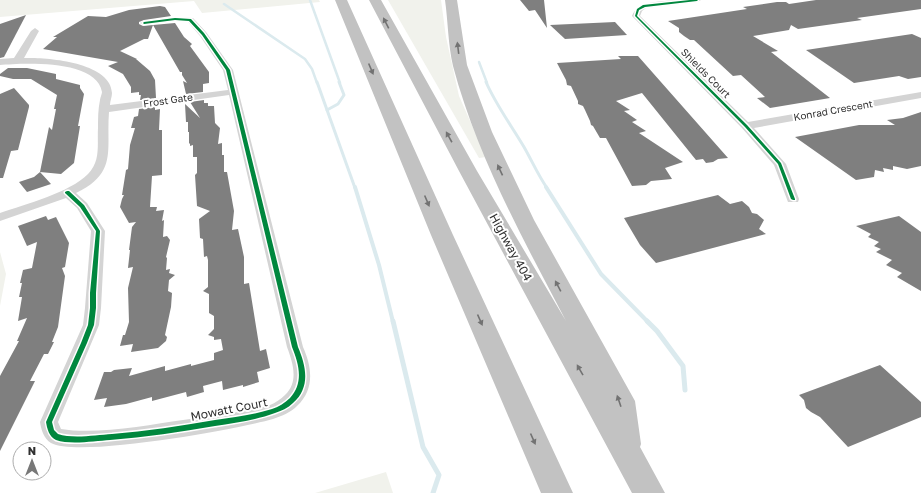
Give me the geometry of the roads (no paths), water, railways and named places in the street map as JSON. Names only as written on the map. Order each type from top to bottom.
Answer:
[{"type":"highway","points":[[331,0],[332,2],[343,4],[442,235],[557,493]]},
{"type":"highway","name":"Highway 404","points":[[375,0],[552,322],[649,493]]},
{"type":"highway","points":[[452,1],[460,65],[483,132],[524,220],[621,401],[627,453]]},
{"type":"street","name":"Shields Court","points":[[697,0],[644,6],[638,10],[636,16],[746,126],[780,164],[793,199]]},
{"type":"street","name":"Mowatt Court","points":[[67,192],[82,206],[98,231],[91,325],[49,422],[51,431],[58,438],[69,440],[120,436],[197,426],[250,417],[274,411],[292,401],[299,389],[303,376],[302,363],[295,347],[232,92],[228,70],[200,30],[190,20],[175,19],[144,23]]},
{"type":"street","points":[[18,60],[35,31]]},
{"type":"street","points":[[0,62],[36,60],[56,63],[87,71],[100,79],[107,93],[104,109],[104,157],[100,166],[92,177],[81,186],[0,217]]},
{"type":"street","name":"Frost Gate","points":[[104,109],[232,92]]},
{"type":"street","name":"Konrad Crescent","points":[[746,126],[921,94]]},
{"type":"waterway","points":[[310,0],[340,83]]},
{"type":"waterway","points":[[224,4],[305,59],[312,69],[317,83]]},
{"type":"waterway","points":[[479,62],[487,83]]},
{"type":"waterway","points":[[317,82],[327,110]]},
{"type":"waterway","points":[[327,110],[338,104],[344,95],[339,82]]},
{"type":"waterway","points":[[486,82],[499,107],[547,188]]},
{"type":"waterway","points":[[327,110],[355,188]]},
{"type":"waterway","points":[[355,187],[379,265],[393,322]]},
{"type":"waterway","points":[[546,187],[601,274],[648,322]]},
{"type":"waterway","points":[[393,321],[423,447],[439,475],[433,493]]},
{"type":"waterway","points":[[648,322],[657,331],[683,366],[685,390]]}]
